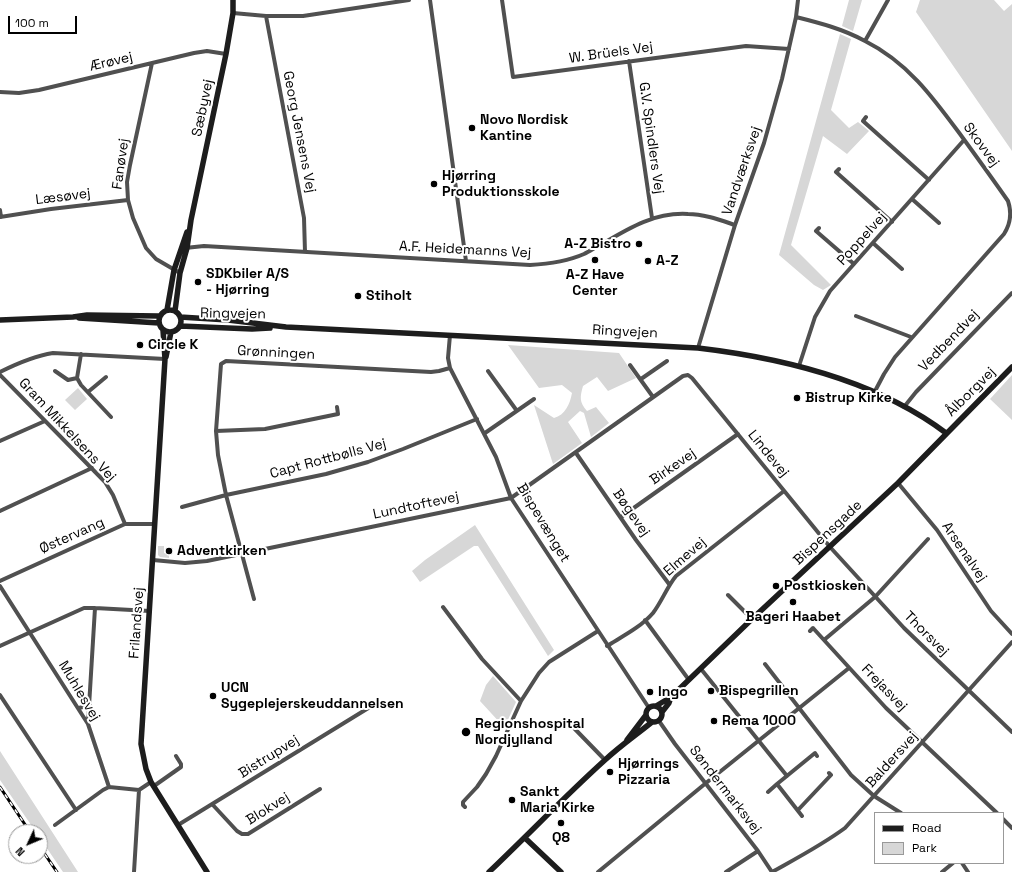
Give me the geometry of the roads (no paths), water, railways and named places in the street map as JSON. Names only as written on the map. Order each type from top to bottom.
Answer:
[{"type":"street","name":"Sæbyvej","points":[[175,311],[184,247],[226,54],[233,13],[233,0]]},
{"type":"street","points":[[233,13],[266,16],[303,16],[409,0]]},
{"type":"street","points":[[430,0],[466,261]]},
{"type":"street","name":"W. Brüels Vej","points":[[502,0],[513,77],[746,46],[789,49]]},
{"type":"street","name":"Vandværksvej","points":[[698,348],[735,225],[764,143],[789,49],[798,0]]},
{"type":"street","points":[[865,41],[888,0]]},
{"type":"street","name":"Georg Jensens Vej","points":[[266,16],[304,218],[305,252]]},
{"type":"street","name":"Skovvej","points":[[796,17],[828,26],[865,41],[894,59],[917,79],[931,95],[1008,201],[1010,208],[1011,223],[1004,234],[911,338],[888,368],[874,393]]},
{"type":"street","name":"Ærøvej","points":[[0,92],[19,93],[39,90],[194,53],[207,52],[226,54]]},
{"type":"street","name":"G.V. Spindlers Vej","points":[[629,61],[652,218]]},
{"type":"street","name":"Fanøvej","points":[[152,63],[127,182],[128,200],[132,218],[146,248],[156,259],[180,273]]},
{"type":"street","points":[[866,117],[863,121],[930,180]]},
{"type":"street","name":"Poppelvej","points":[[799,366],[815,317],[830,291],[964,140]]},
{"type":"street","points":[[839,169],[836,172],[892,222]]},
{"type":"street","points":[[912,199],[939,223]]},
{"type":"street","name":"Læsøvej","points":[[1,217],[51,209],[128,200]]},
{"type":"street","points":[[0,210],[1,217]]},
{"type":"street","name":"A.F. Heidemanns Vej","points":[[184,247],[204,246],[530,264],[566,261],[584,254],[632,226],[652,218],[670,214],[706,216],[735,225]]},
{"type":"street","points":[[819,228],[816,231],[854,264]]},
{"type":"street","points":[[873,243],[902,268]]},
{"type":"street","name":"Sæbyvej","points":[[167,310],[174,270],[184,247]]},
{"type":"street","name":"Vedbendvej","points":[[904,407],[916,392],[1012,292]]},
{"type":"street","points":[[167,310],[175,311],[180,317],[180,326],[172,332],[163,330],[159,323],[161,313],[167,310]]},
{"type":"street","points":[[0,320],[87,315],[160,316]]},
{"type":"street","points":[[856,316],[911,338]]},
{"type":"street","points":[[73,317],[159,323]]},
{"type":"street","name":"Ringvejen","points":[[180,317],[228,320],[286,327],[698,348],[758,356],[799,366],[839,379],[874,393],[932,422],[946,434]]},
{"type":"street","name":"Ringvejen","points":[[180,326],[252,329],[286,327]]},
{"type":"street","name":"Frilandsvej","points":[[163,330],[165,359],[141,744],[146,769],[153,784],[207,872]]},
{"type":"street","name":"Frilandsvej","points":[[165,359],[172,332]]},
{"type":"street","name":"Bispevænget","points":[[450,335],[448,358],[450,368],[485,433],[512,498],[607,646],[649,708]]},
{"type":"street","points":[[0,372],[23,360],[54,353],[165,359]]},
{"type":"street","points":[[81,354],[77,378],[81,385],[110,417]]},
{"type":"street","name":"Grønningen","points":[[254,599],[226,495],[218,454],[216,431],[221,364],[226,361],[431,372],[439,372],[450,368]]},
{"type":"street","points":[[641,379],[667,361]]},
{"type":"street","points":[[630,365],[653,397]]},
{"type":"street","name":"Ålborgvej","points":[[946,434],[1012,367]]},
{"type":"street","points":[[55,371],[68,380],[77,378]]},
{"type":"street","points":[[488,371],[517,411]]},
{"type":"street","name":"Gram Mikkelsens Vej","points":[[0,375],[105,482],[125,524]]},
{"type":"street","name":"Lundtoftevej","points":[[153,560],[185,563],[206,561],[512,498],[683,376],[688,375]]},
{"type":"street","name":"Lindevej","points":[[688,375],[738,434],[830,548]]},
{"type":"street","points":[[88,392],[106,377]]},
{"type":"street","points":[[485,433],[534,399]]},
{"type":"street","points":[[216,431],[250,431],[282,427],[338,414],[337,407]]},
{"type":"street","name":"Capt Rottbølls Vej","points":[[182,507],[226,495],[326,474],[368,462],[477,419]]},
{"type":"street","points":[[0,442],[45,420]]},
{"type":"street","name":"Birkevej","points":[[621,517],[738,434]]},
{"type":"street","name":"Bispensgade","points":[[656,706],[671,697],[701,669],[898,484],[946,434]]},
{"type":"street","name":"Bøgevej","points":[[576,453],[669,584]]},
{"type":"street","points":[[0,511],[92,468]]},
{"type":"street","name":"Arsenalvej","points":[[898,484],[937,530],[991,611],[1012,634]]},
{"type":"street","name":"Elmevej","points":[[607,646],[645,620],[657,607],[669,584],[676,576],[784,491]]},
{"type":"street","name":"Østervang","points":[[0,581],[125,524],[155,524]]},
{"type":"street","points":[[824,640],[874,597],[928,539]]},
{"type":"street","name":"Thorsvej","points":[[830,548],[874,597],[915,639],[1012,732]]},
{"type":"street","name":"Muhlesvej","points":[[0,586],[88,724],[109,787]]},
{"type":"street","points":[[728,595],[752,620]]},
{"type":"street","points":[[443,607],[482,659],[521,702]]},
{"type":"street","points":[[0,646],[84,608],[150,611]]},
{"type":"street","points":[[88,724],[95,608]]},
{"type":"street","points":[[645,620],[689,680]]},
{"type":"street","name":"Frejasvej","points":[[810,631],[814,628],[882,703],[996,812]]},
{"type":"street","points":[[465,808],[463,802],[477,787],[486,774],[521,702],[539,673],[549,662],[598,631]]},
{"type":"street","name":"Baldersvej","points":[[772,872],[829,840],[845,828],[1012,642]]},
{"type":"street","points":[[765,664],[851,775],[874,796],[899,812]]},
{"type":"street","points":[[598,872],[849,668]]},
{"type":"street","points":[[701,669],[787,776]]},
{"type":"street","points":[[0,695],[76,810]]},
{"type":"street","name":"Bispensgade","points":[[662,712],[669,703],[671,697]]},
{"type":"street","points":[[79,708],[90,705]]},
{"type":"street","points":[[489,872],[626,741],[646,715],[649,708],[656,706],[662,712],[662,717],[659,721],[652,722],[633,738],[626,741]]},
{"type":"street","name":"Bistrupvej","points":[[178,825],[370,707]]},
{"type":"street","points":[[646,715],[652,722]]},
{"type":"street","name":"Søndermarksvej","points":[[659,721],[758,851],[772,872]]},
{"type":"street","points":[[571,725],[605,760]]},
{"type":"street","points":[[768,792],[815,754],[817,756]]},
{"type":"street","points":[[55,826],[109,787],[139,790],[153,784],[181,767],[181,764],[176,756]]},
{"type":"street","points":[[798,810],[831,775],[829,773]]},
{"type":"street","points":[[777,784],[802,816]]},
{"type":"street","name":"Blokvej","points":[[212,804],[237,831],[242,834],[248,834],[320,789]]},
{"type":"street","points":[[134,872],[139,790]]},
{"type":"street","points":[[1004,820],[1012,828]]},
{"type":"street","points":[[525,838],[561,872]]},
{"type":"street","points":[[726,872],[758,851]]},
{"type":"street","points":[[942,872],[952,864]]},
{"type":"railway","points":[[0,787],[25,824]]},
{"type":"railway","points":[[48,859],[57,872]]},
{"type":"place","name":"Novo Nordisk Kantine","points":[[472,128]]},
{"type":"place","name":"Hjørring Produktionsskole","points":[[434,184]]},
{"type":"place","name":"A-Z Bistro","points":[[639,244]]},
{"type":"place","name":"A-Z Have Center","points":[[595,260]]},
{"type":"place","name":"A-Z","points":[[648,261]]},
{"type":"place","name":"SDKbiler A/S - Hjørring","points":[[198,282]]},
{"type":"place","name":"Stiholt","points":[[358,296]]},
{"type":"place","name":"Circle K","points":[[140,345]]},
{"type":"place","name":"Bistrup Kirke","points":[[797,398]]},
{"type":"place","name":"Adventkirken","points":[[169,551]]},
{"type":"place","name":"Postkiosken","points":[[776,586]]},
{"type":"place","name":"Bageri Haabet","points":[[793,602]]},
{"type":"place","name":"Bispegrillen","points":[[711,691]]},
{"type":"place","name":"Ingo","points":[[650,692]]},
{"type":"place","name":"UCN Sygeplejerskeuddannelsen","points":[[213,696]]},
{"type":"place","name":"Rema 1000","points":[[714,721]]},
{"type":"place","name":"Regionshospital Nordjylland","points":[[466,732]]},
{"type":"place","name":"Hjørrings Pizzaria","points":[[610,772]]},
{"type":"place","name":"Sankt Maria Kirke","points":[[512,800]]},
{"type":"place","name":"Q8","points":[[561,823]]}]
